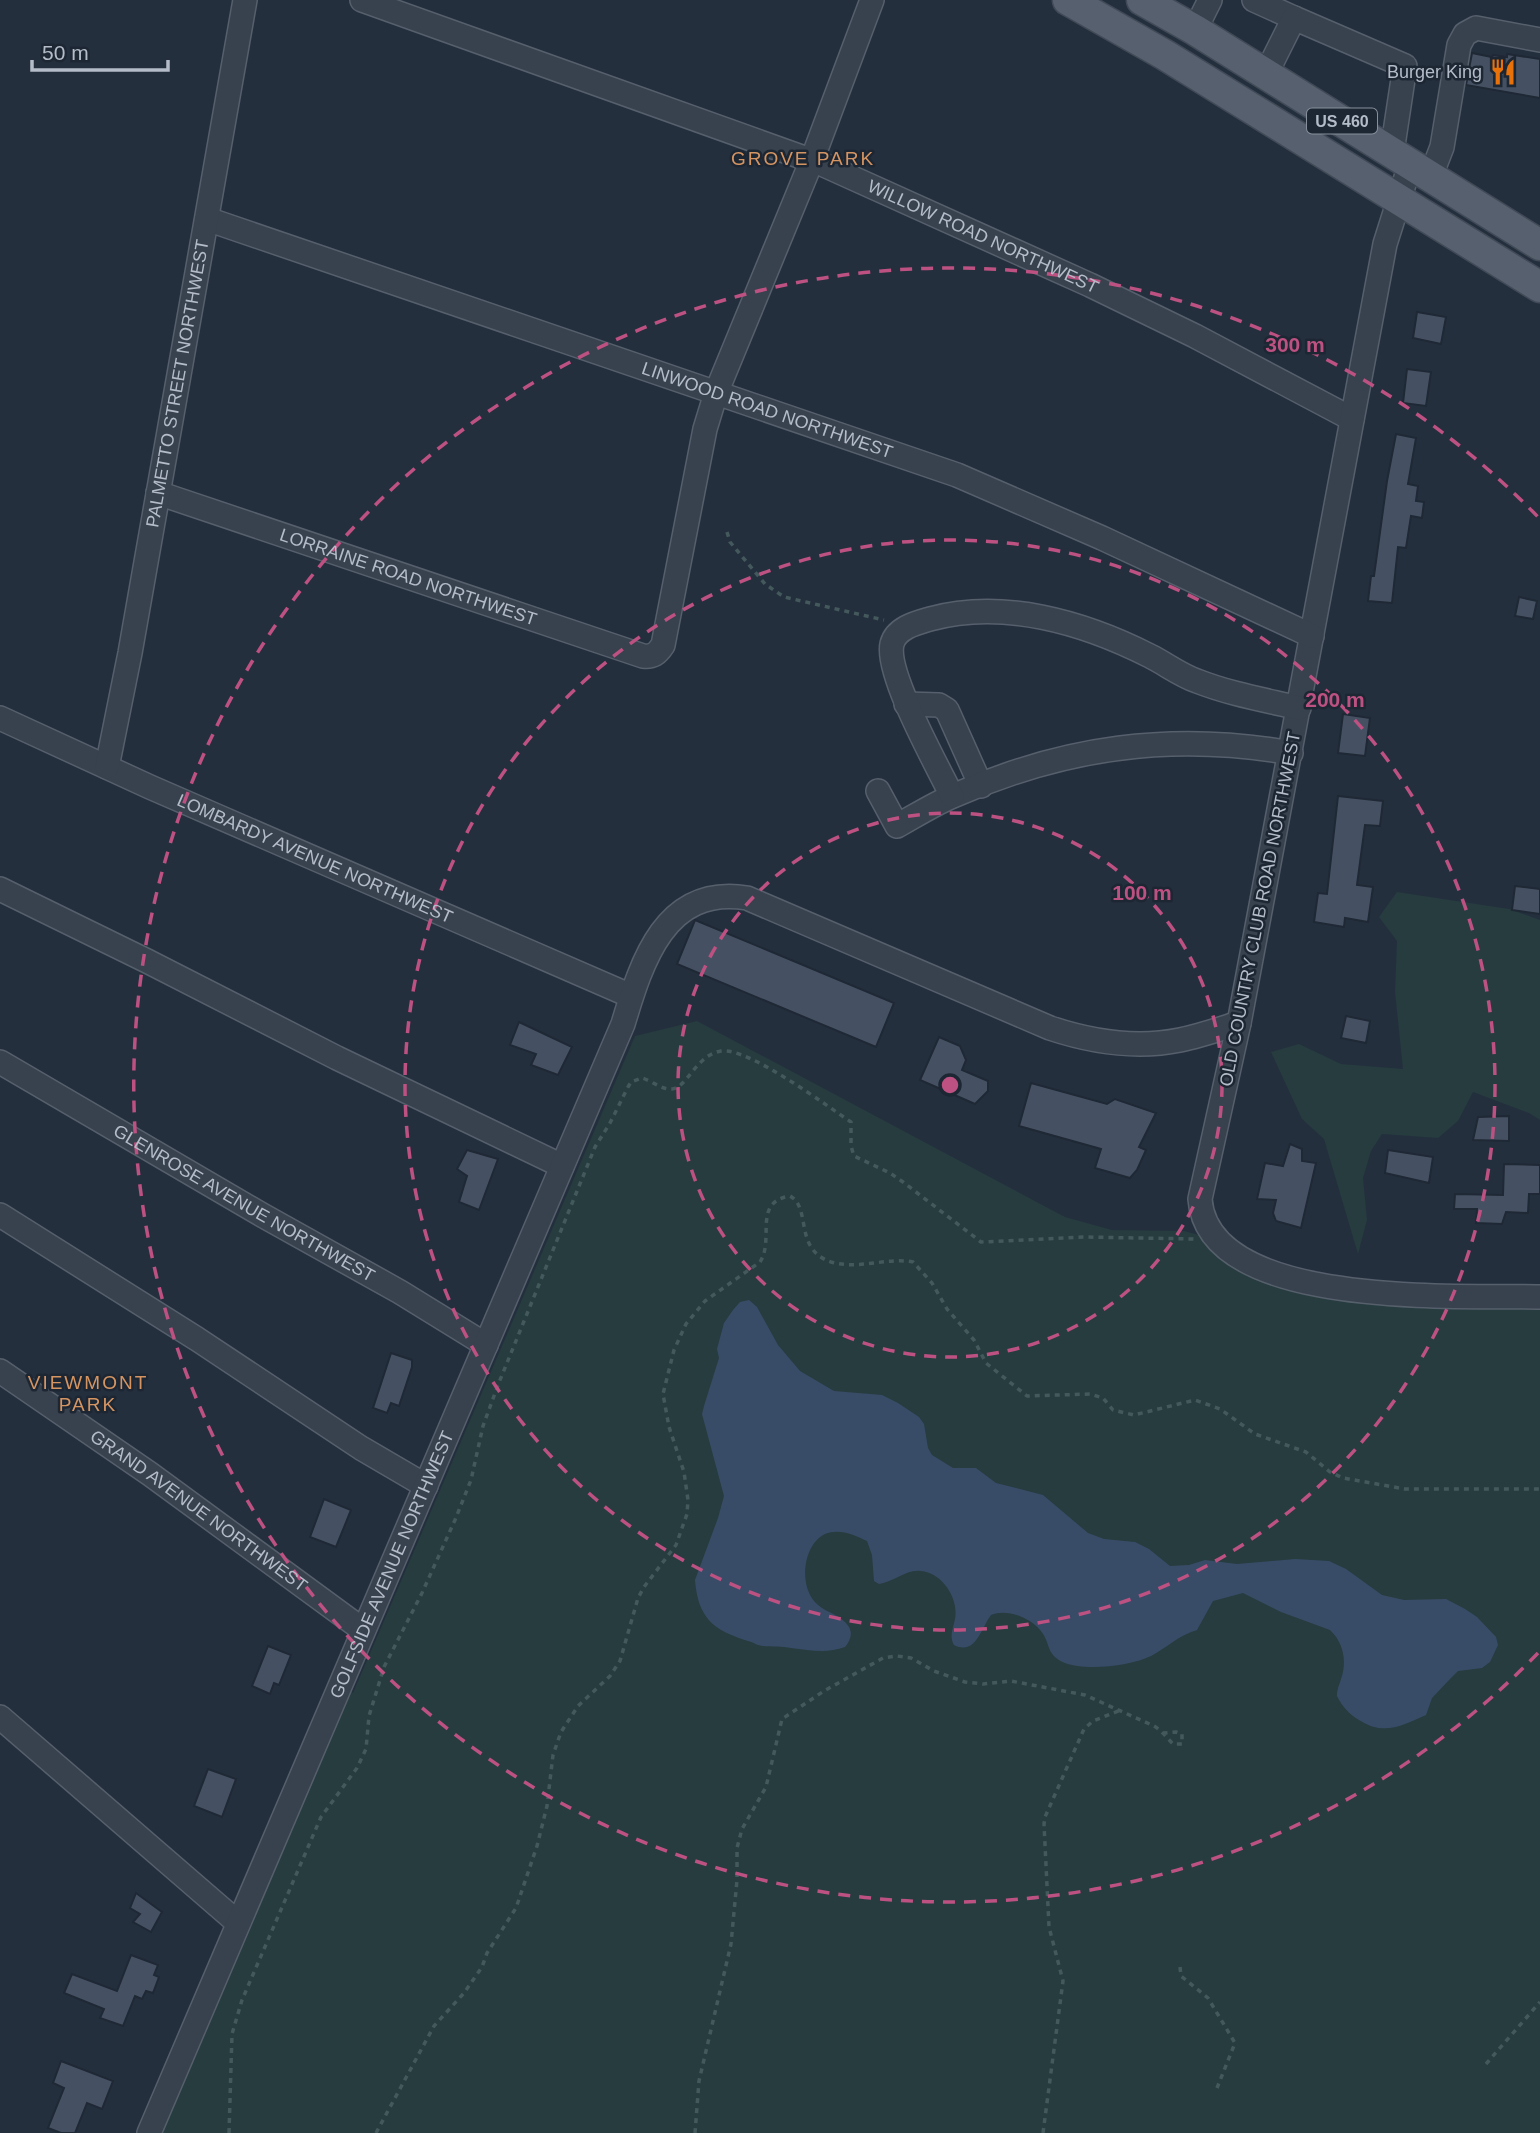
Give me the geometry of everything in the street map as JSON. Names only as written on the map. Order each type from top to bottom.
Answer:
[{"type":"main road","name":"US 460","points":[[1068,0],[1165,55],[1540,287]]},
{"type":"main road","name":"US 460","points":[[1142,0],[1195,30],[1540,245]]},
{"type":"street","name":"PALMETTO STREET NORTHWEST","points":[[107,767],[131,653],[244,0]]},
{"type":"street","name":"WILLOW ROAD NORTHWEST","points":[[362,0],[811,160],[1102,291],[1195,336],[1352,419]]},
{"type":"street","points":[[716,393],[811,160],[872,0]]},
{"type":"street","points":[[1195,30],[1210,0]]},
{"type":"street","points":[[1254,0],[1405,66],[1411,165],[1443,147],[1459,46],[1465,34],[1476,28],[1540,40]]},
{"type":"street","points":[[1266,74],[1294,18]]},
{"type":"street","points":[[1450,101],[1459,87],[1464,57],[1472,46],[1488,43],[1540,53]]},
{"type":"street","name":"OLD COUNTRY CLUB ROAD NORTHWEST","points":[[1411,165],[1385,244],[1300,708],[1239,1023],[1200,1199],[1201,1211],[1214,1238],[1246,1261],[1297,1281],[1349,1290],[1540,1297]]},
{"type":"street","name":"LINWOOD ROAD NORTHWEST","points":[[207,219],[990,488],[1312,636]]},
{"type":"street","name":"LORRAINE ROAD NORTHWEST","points":[[158,493],[650,657],[663,645],[705,429],[716,393]]},
{"type":"street","points":[[952,796],[906,704],[891,646],[896,636],[910,625],[948,614],[979,610],[1042,617],[1101,635],[1150,656],[1196,681],[1237,694],[1300,708]]},
{"type":"street","points":[[906,704],[939,705],[947,710],[981,786]]},
{"type":"street","name":"LOMBARDY AVENUE NORTHWEST","points":[[0,718],[631,996]]},
{"type":"street","points":[[878,791],[897,826],[952,796],[1055,760],[1123,746],[1213,744],[1291,753]]},
{"type":"street","points":[[0,889],[337,1058],[562,1166]]},
{"type":"street","name":"GOLFSIDE AVENUE NORTHWEST","points":[[149,2133],[623,1024],[647,955],[678,912],[702,900],[729,895],[760,904],[1050,1028],[1078,1037],[1107,1042],[1151,1044],[1182,1040],[1239,1023]]},
{"type":"street","name":"GLENROSE AVENUE NORTHWEST","points":[[0,1062],[400,1292],[486,1345]]},
{"type":"street","points":[[0,1215],[197,1339],[361,1448],[426,1486]]},
{"type":"street","name":"GRAND AVENUE NORTHWEST","points":[[0,1371],[150,1474],[363,1630]]},
{"type":"street","points":[[0,1717],[238,1923]]},
{"type":"path","points":[[727,531],[730,542],[774,592],[784,597],[910,625]]},
{"type":"path","points":[[229,2133],[232,2034],[242,2000],[321,1817],[357,1768],[366,1749],[369,1716],[383,1667],[422,1593],[455,1520],[471,1480],[483,1426],[532,1299],[595,1147],[631,1082],[642,1078],[663,1088],[673,1089],[683,1084],[702,1059],[718,1051],[755,1061],[851,1122],[851,1146],[854,1156],[890,1173],[981,1242],[1003,1243],[1051,1238],[1170,1237],[1189,1237],[1202,1242]]},
{"type":"path","points":[[376,2133],[433,2026],[464,1993],[516,1908],[537,1846],[547,1806],[553,1755],[561,1732],[578,1706],[610,1676],[620,1661],[638,1598],[676,1545],[687,1514],[688,1500],[684,1472],[669,1427],[663,1394],[674,1350],[686,1324],[705,1301],[760,1262],[765,1255],[767,1216],[770,1207],[779,1199],[790,1196],[798,1203],[806,1237],[811,1248],[820,1257],[849,1265],[913,1262],[932,1283],[947,1309],[974,1340],[986,1363],[1027,1396],[1090,1394],[1103,1398],[1113,1410],[1134,1415],[1195,1400],[1220,1409],[1255,1434],[1306,1452],[1330,1472],[1343,1478],[1405,1489],[1540,1489]]},
{"type":"path","points":[[695,2133],[701,2074],[731,1944],[737,1848],[742,1829],[766,1787],[782,1719],[824,1691],[883,1658],[897,1656],[911,1658],[934,1671],[965,1682],[1019,1682],[1084,1695],[1121,1710],[1163,1733],[1173,1744],[1182,1744],[1182,1734],[1163,1733]]},
{"type":"path","points":[[1043,2133],[1063,1981],[1048,1917],[1045,1817],[1084,1729],[1093,1721],[1121,1710]]},
{"type":"path","points":[[1180,1967],[1181,1976],[1208,1998],[1236,2043],[1217,2088]]},
{"type":"path","points":[[1486,2064],[1540,2002]]},
{"type":"green space","points":[[1397,892],[1509,909],[1540,920],[1540,1120],[1529,1113],[1473,1092],[1458,1121],[1438,1138],[1382,1134],[1371,1151],[1363,1178],[1367,1220],[1358,1254],[1324,1139],[1302,1119],[1271,1052],[1299,1044],[1341,1064],[1403,1069],[1395,992],[1397,941],[1379,917]]},
{"type":"green space","points":[[697,1021],[1065,1217],[1112,1230],[1184,1231],[1203,1236],[1259,1274],[1540,1308],[1540,2133],[159,2133],[347,1690],[353,1693],[635,1036]]},
{"type":"water","points":[[749,1300],[757,1307],[778,1345],[800,1371],[834,1391],[882,1395],[898,1403],[919,1417],[924,1424],[928,1448],[932,1455],[953,1468],[976,1468],[996,1483],[1043,1495],[1088,1533],[1104,1539],[1135,1542],[1149,1549],[1170,1566],[1189,1565],[1205,1560],[1237,1564],[1295,1559],[1329,1561],[1346,1569],[1382,1595],[1404,1600],[1446,1599],[1477,1617],[1496,1637],[1498,1645],[1490,1662],[1482,1668],[1458,1671],[1432,1698],[1426,1715],[1400,1726],[1377,1728],[1349,1712],[1337,1696],[1344,1659],[1335,1635],[1330,1630],[1281,1612],[1243,1593],[1213,1601],[1197,1630],[1151,1656],[1121,1665],[1084,1667],[1065,1663],[1054,1656],[1036,1626],[1018,1615],[1004,1613],[991,1615],[973,1644],[961,1647],[954,1645],[952,1639],[956,1611],[952,1595],[936,1576],[916,1571],[879,1584],[874,1581],[872,1555],[867,1541],[841,1532],[825,1534],[811,1547],[805,1578],[807,1589],[818,1605],[849,1627],[850,1637],[845,1647],[818,1651],[761,1646],[725,1632],[704,1613],[695,1580],[724,1496],[702,1414],[719,1358],[717,1349],[724,1323],[740,1302]]},
{"type":"building","name":"Burger King","points":[[1472,53],[1492,57],[1507,57],[1507,54],[1540,59],[1540,98],[1466,85]]},
{"type":"building","points":[[1417,312],[1446,317],[1441,344],[1413,338]]},
{"type":"building","points":[[1407,369],[1431,372],[1426,406],[1403,403]]},
{"type":"building","points":[[1396,434],[1416,438],[1408,484],[1418,486],[1416,501],[1424,502],[1422,518],[1411,516],[1406,548],[1398,547],[1392,603],[1368,601],[1371,576],[1374,576]]},
{"type":"building","points":[[1519,597],[1537,601],[1533,619],[1515,616]]},
{"type":"building","points":[[1343,714],[1370,718],[1365,756],[1338,753]]},
{"type":"building","points":[[1338,796],[1383,801],[1380,826],[1365,825],[1357,885],[1373,887],[1368,922],[1345,918],[1344,927],[1314,922],[1318,893],[1327,894]]},
{"type":"building","points":[[1515,886],[1540,889],[1540,914],[1512,910]]},
{"type":"building","points":[[695,920],[894,1003],[876,1047],[677,964]]},
{"type":"building","points":[[1346,1016],[1370,1021],[1366,1043],[1341,1038]]},
{"type":"building","points":[[519,1022],[572,1047],[558,1075],[531,1065],[536,1054],[510,1045]]},
{"type":"building","points":[[939,1037],[960,1046],[966,1060],[962,1070],[988,1081],[988,1091],[975,1104],[920,1080]]},
{"type":"building","points":[[1031,1083],[1107,1104],[1115,1099],[1156,1113],[1139,1147],[1146,1150],[1137,1170],[1130,1178],[1095,1168],[1101,1149],[1019,1126]]},
{"type":"building","points":[[1509,1116],[1509,1141],[1473,1140],[1478,1117]]},
{"type":"building","points":[[1290,1144],[1302,1149],[1302,1161],[1316,1163],[1301,1228],[1276,1221],[1273,1213],[1276,1200],[1257,1199],[1265,1163],[1283,1166]]},
{"type":"building","points":[[467,1150],[498,1159],[479,1210],[459,1202],[467,1176],[457,1169]]},
{"type":"building","points":[[1388,1150],[1433,1157],[1429,1183],[1385,1173]]},
{"type":"building","points":[[1504,1164],[1540,1165],[1540,1194],[1529,1194],[1528,1213],[1506,1212],[1502,1224],[1476,1223],[1477,1209],[1454,1209],[1455,1194],[1503,1195]]},
{"type":"building","points":[[391,1353],[412,1360],[412,1367],[399,1406],[391,1403],[387,1413],[373,1408]]},
{"type":"building","points":[[324,1499],[351,1510],[336,1547],[310,1537]]},
{"type":"building","points":[[268,1646],[291,1655],[279,1685],[274,1683],[270,1694],[252,1686]]},
{"type":"building","points":[[208,1769],[236,1779],[222,1817],[194,1806]]},
{"type":"building","points":[[136,1893],[162,1912],[151,1932],[133,1922],[140,1914],[130,1908]]},
{"type":"building","points":[[131,1955],[158,1965],[154,1975],[159,1977],[153,1993],[146,1991],[142,1999],[135,1996],[123,2026],[100,2018],[104,2009],[64,1993],[72,1974],[117,1991]]},
{"type":"building","points":[[61,2061],[113,2081],[102,2109],[87,2103],[75,2133],[61,2133],[48,2128],[64,2088],[53,2083]]},
{"type":"place","name":"Burger King","points":[[1503,72]]},
{"type":"district","name":"GROVE PARK","points":[[803,158]]},
{"type":"district","name":"VIEWMONT PARK","points":[[88,1393]]}]
